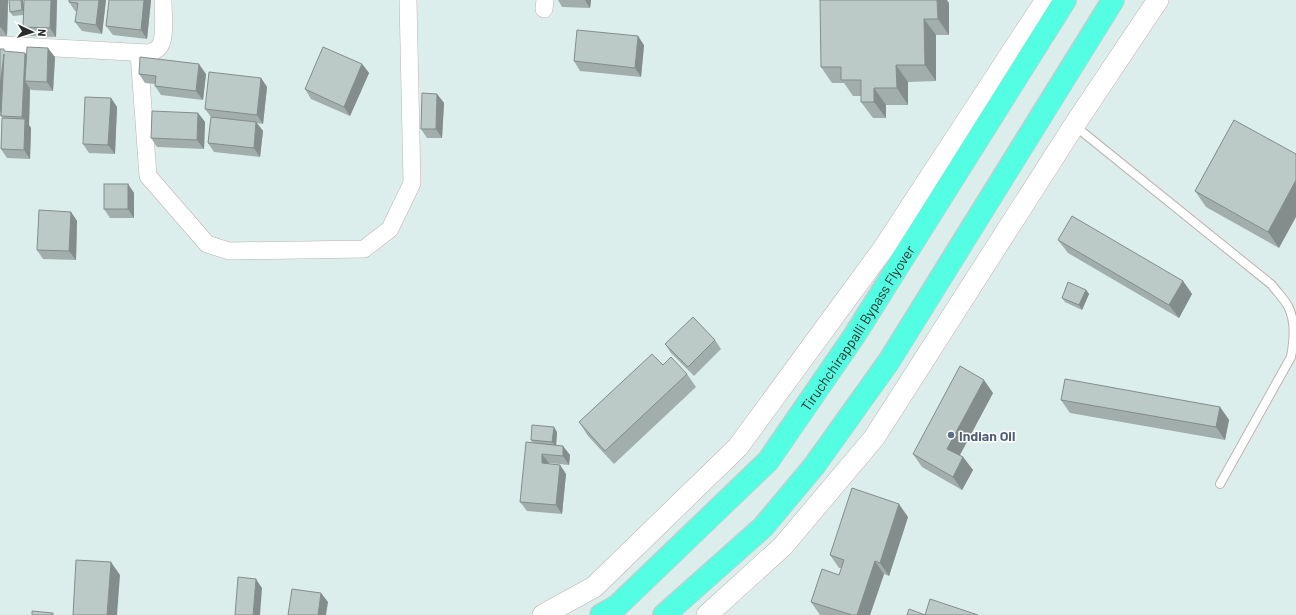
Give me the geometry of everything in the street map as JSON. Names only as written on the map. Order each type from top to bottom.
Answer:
[{"type":"highway","name":"Tiruchchirappalli Bypass Flyover","points":[[601,615],[617,606],[768,461],[854,336],[1065,0]]},
{"type":"highway","points":[[664,615],[763,527],[814,466],[889,361],[1113,0]]},
{"type":"street","points":[[0,45],[149,53],[160,46],[163,34],[163,0]]},
{"type":"street","points":[[139,53],[148,176],[207,244],[229,251],[364,249],[390,229],[412,183],[408,0]]},
{"type":"street","points":[[543,615],[594,587],[738,447],[883,249],[1046,0]]},
{"type":"street","points":[[707,615],[783,546],[874,438],[1074,126],[1158,0]]},
{"type":"lane","points":[[1074,126],[1272,285],[1288,306],[1293,322],[1294,336],[1291,357],[1220,484]]},
{"type":"building","points":[[1,0],[1,27],[0,27]]},
{"type":"building","points":[[9,0],[21,0],[22,10],[10,12]]},
{"type":"building","points":[[24,0],[51,0],[50,28],[23,27]]},
{"type":"building","points":[[69,0],[99,0],[96,25],[75,22],[78,3],[69,2]]},
{"type":"building","points":[[109,0],[144,0],[141,30],[106,26]]},
{"type":"building","points":[[820,0],[937,0],[938,19],[924,19],[925,65],[896,65],[897,88],[874,88],[874,102],[861,102],[861,80],[841,80],[841,67],[821,67]]},
{"type":"building","points":[[577,30],[638,36],[635,68],[574,61]]},
{"type":"building","points":[[27,47],[48,48],[47,82],[25,81]]},
{"type":"building","points":[[323,47],[362,64],[344,107],[305,89]]},
{"type":"building","points":[[0,49],[4,49],[4,51],[25,53],[22,117],[1,116],[4,54],[0,87]]},
{"type":"building","points":[[140,57],[199,64],[196,91],[155,86],[156,76],[139,74]]},
{"type":"building","points":[[209,72],[261,78],[257,115],[205,109]]},
{"type":"building","points":[[422,93],[437,94],[436,129],[421,129]]},
{"type":"building","points":[[85,97],[111,98],[108,145],[83,144]]},
{"type":"building","points":[[152,111],[198,113],[197,140],[151,138]]},
{"type":"building","points":[[211,117],[256,122],[254,148],[208,143]]},
{"type":"building","points":[[2,118],[25,119],[24,150],[1,149]]},
{"type":"building","points":[[1234,120],[1296,154],[1296,180],[1268,232],[1195,191]]},
{"type":"building","points":[[104,184],[128,184],[128,209],[104,209]]},
{"type":"building","points":[[39,210],[71,212],[69,251],[37,250]]},
{"type":"building","points":[[1072,216],[1183,281],[1169,305],[1058,240]]},
{"type":"building","points":[[1068,282],[1086,290],[1079,305],[1062,298]]},
{"type":"building","points":[[693,317],[715,340],[688,367],[665,344]]},
{"type":"building","points":[[652,354],[663,365],[671,357],[687,374],[605,451],[579,422]]},
{"type":"building","points":[[960,366],[984,380],[947,449],[963,457],[953,477],[913,454]]},
{"type":"building","points":[[1065,379],[1220,407],[1216,427],[1061,400]]},
{"type":"building","points":[[532,425],[554,427],[552,442],[531,440]]},
{"type":"building","points":[[526,442],[563,446],[563,456],[542,454],[542,463],[560,465],[556,505],[520,502]]},
{"type":"building","points":[[852,488],[899,504],[880,563],[875,561],[857,615],[852,615],[811,602],[822,569],[839,575],[844,560],[830,555]]},
{"type":"building","points":[[76,560],[111,562],[107,615],[73,615]]},
{"type":"building","points":[[238,577],[256,579],[253,615],[235,615]]},
{"type":"building","points":[[292,589],[321,593],[318,615],[288,615]]},
{"type":"building","points":[[930,599],[978,615],[925,615]]},
{"type":"building","points":[[909,609],[925,615],[907,615]]},
{"type":"building","points":[[32,611],[53,613],[53,615],[32,615]]},
{"type":"place","name":"Indian Oil","points":[[951,435]]}]
